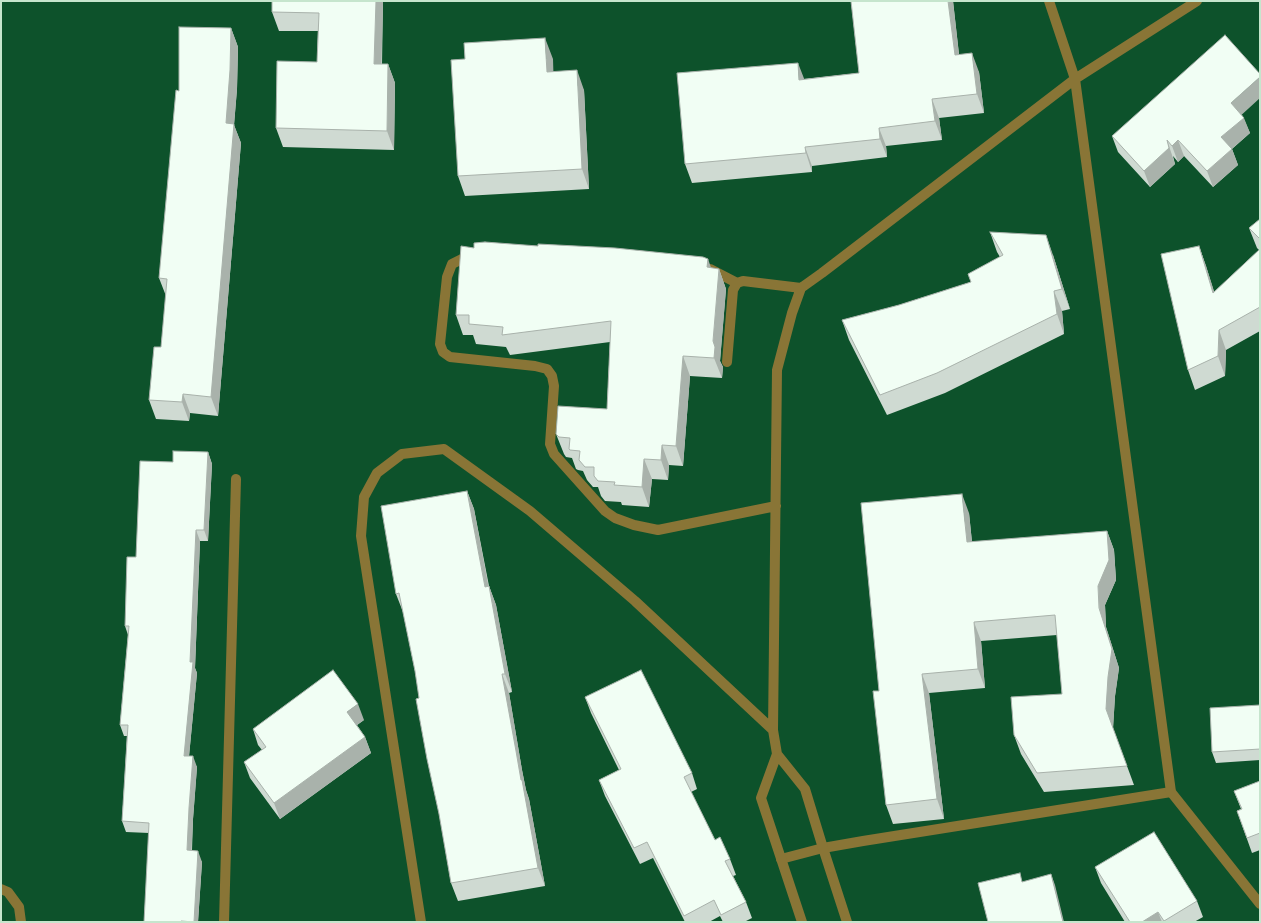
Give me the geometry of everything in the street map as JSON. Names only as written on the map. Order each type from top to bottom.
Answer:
[{"type":"street","points":[[1049,1],[1075,79],[1172,792],[1260,904]]},
{"type":"street","points":[[802,922],[762,798],[777,754],[773,730],[778,370],[792,313],[801,288],[1075,79],[1197,1]]},
{"type":"street","points":[[485,255],[462,259],[452,264],[448,277],[440,344],[443,352],[450,357],[535,366],[547,369],[552,376],[554,386],[550,444],[554,454],[605,511],[615,518],[634,525],[658,530],[776,506]]},
{"type":"street","points":[[698,265],[737,283]]},
{"type":"street","points":[[727,362],[733,290],[737,283],[743,281],[801,288]]},
{"type":"street","points":[[421,922],[361,536],[364,497],[377,473],[402,454],[444,449],[530,511],[635,601],[773,730]]},
{"type":"street","points":[[224,922],[236,479]]},
{"type":"street","points":[[777,754],[805,789],[847,922]]},
{"type":"street","points":[[781,859],[863,840],[1172,792]]},
{"type":"street","points":[[1,888],[8,892],[19,906],[21,922]]},
{"type":"building","points":[[272,1],[376,1],[374,64],[388,64],[387,131],[276,128],[277,61],[317,62],[319,13],[272,12]]},
{"type":"building","points":[[851,1],[948,1],[955,55],[972,53],[977,94],[932,99],[935,121],[879,128],[880,139],[805,147],[806,153],[685,164],[677,73],[798,63],[799,80],[859,73]]},
{"type":"building","points":[[179,27],[231,28],[226,123],[234,124],[211,397],[183,394],[182,402],[149,400],[154,347],[161,347],[167,279],[159,278],[176,90],[179,91]]},
{"type":"building","points":[[1225,35],[1260,74],[1260,77],[1231,103],[1244,118],[1221,137],[1232,149],[1207,171],[1178,140],[1172,146],[1167,140],[1169,148],[1144,171],[1112,136]]},
{"type":"building","points":[[545,38],[547,72],[577,70],[582,169],[458,176],[451,60],[465,59],[464,43]]},
{"type":"building","points":[[1260,219],[1260,239],[1249,228]]},
{"type":"building","points":[[990,232],[1046,235],[1062,289],[1054,291],[1057,314],[937,373],[880,395],[842,320],[899,305],[971,282],[968,274],[1003,255]]},
{"type":"building","points":[[485,242],[538,246],[538,244],[615,248],[703,257],[708,259],[707,267],[719,269],[713,341],[715,347],[714,358],[683,356],[676,446],[662,445],[661,460],[644,459],[642,487],[614,485],[615,482],[598,481],[594,476],[594,467],[585,467],[579,460],[580,451],[569,449],[570,438],[559,437],[556,434],[558,406],[607,409],[611,321],[502,335],[503,327],[469,324],[469,315],[456,315],[461,246],[474,248],[474,243]]},
{"type":"building","points":[[1199,246],[1213,293],[1260,249],[1260,307],[1219,330],[1218,356],[1188,370],[1161,254]]},
{"type":"building","points":[[173,451],[208,452],[204,530],[196,530],[190,662],[193,662],[184,756],[193,756],[187,850],[198,851],[194,922],[144,922],[149,823],[122,821],[128,725],[120,725],[129,626],[125,626],[127,557],[136,557],[140,461],[173,462]]},
{"type":"building","points":[[467,491],[485,587],[489,586],[505,674],[502,674],[538,868],[451,883],[416,699],[419,698],[415,671],[399,593],[396,594],[381,506]]},
{"type":"building","points":[[962,494],[967,542],[1107,531],[1109,560],[1098,586],[1099,608],[1112,649],[1106,709],[1127,766],[1037,773],[1014,735],[1011,697],[1062,694],[1055,615],[974,622],[978,669],[922,674],[937,799],[886,805],[873,691],[879,691],[861,503]]},
{"type":"building","points":[[333,670],[358,704],[347,712],[365,737],[274,803],[244,762],[266,747],[253,729]]},
{"type":"building","points":[[641,670],[692,773],[684,777],[715,840],[720,837],[730,859],[725,861],[746,902],[721,915],[714,900],[684,916],[647,842],[634,848],[599,780],[621,769],[585,697]]},
{"type":"building","points":[[1260,705],[1260,749],[1212,752],[1210,708]]},
{"type":"building","points":[[1260,781],[1260,833],[1247,838],[1237,811],[1242,809],[1234,791]]},
{"type":"building","points":[[1154,832],[1197,901],[1164,921],[1158,912],[1142,922],[1130,922],[1095,867]]},
{"type":"building","points":[[1020,873],[1022,882],[1051,874],[1063,922],[988,922],[978,883]]}]
